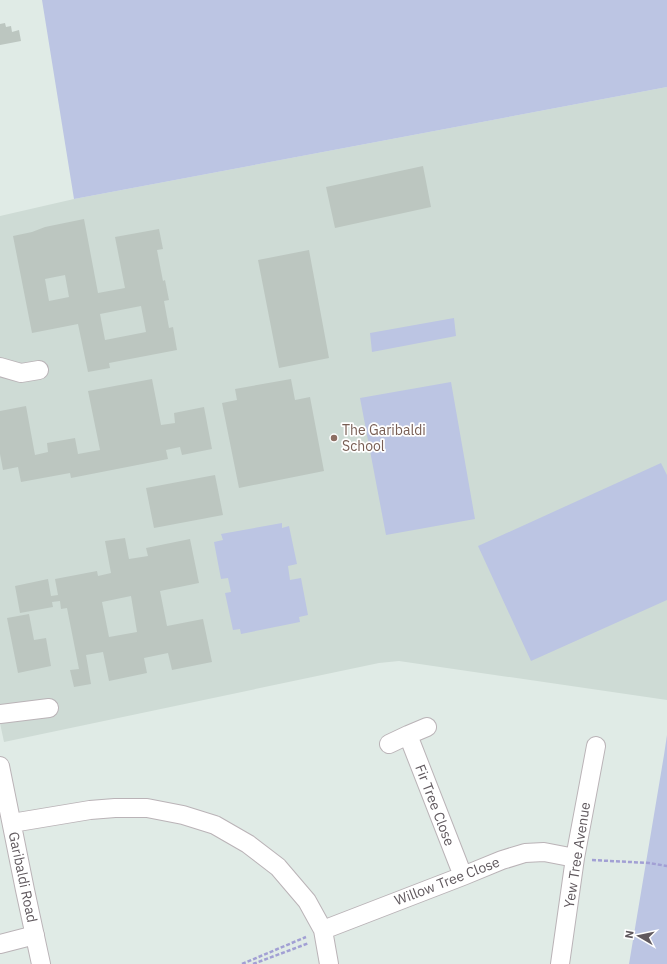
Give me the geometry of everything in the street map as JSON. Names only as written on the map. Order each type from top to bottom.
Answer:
[{"type":"street","points":[[0,367],[21,373],[39,370]]},
{"type":"street","points":[[0,714],[49,708]]},
{"type":"street","points":[[389,744],[427,727]]},
{"type":"street","name":"Fir Tree Close","points":[[408,735],[463,876]]},
{"type":"street","name":"Yew Tree Avenue","points":[[560,964],[575,858],[596,746]]},
{"type":"street","name":"Garibaldi Road","points":[[0,766],[41,964]]},
{"type":"street","points":[[12,823],[90,810],[147,808],[183,815],[215,825],[248,844],[278,867],[307,900],[324,934],[329,964]]},
{"type":"street","name":"Willow Tree Close","points":[[324,934],[502,860],[525,853],[544,852],[575,858]]},
{"type":"street","points":[[0,944],[35,935]]},
{"type":"path","points":[[575,858],[649,863],[667,866]]},
{"type":"path","points":[[242,964],[324,934]]},
{"type":"path","points":[[253,964],[324,934]]},
{"type":"shaded area","points":[[42,0],[667,0],[667,87],[74,199]]},
{"type":"shaded area","name":"The Garibaldi School","points":[[667,87],[667,700],[399,661],[379,663],[4,742],[0,723],[0,216],[74,199]]},
{"type":"shaded area","points":[[454,318],[456,336],[372,352],[370,333]]},
{"type":"shaded area","points":[[451,382],[475,519],[386,535],[360,398]]},
{"type":"shaded area","points":[[661,463],[667,475],[667,600],[531,661],[478,546]]},
{"type":"shaded area","points":[[282,523],[282,528],[289,526],[297,564],[288,566],[290,580],[301,578],[308,615],[299,617],[300,622],[241,634],[240,629],[233,630],[225,593],[231,592],[228,578],[221,579],[214,542],[223,540],[221,534]]},
{"type":"shaded area","points":[[667,735],[667,964],[629,964],[664,755]]},
{"type":"building","points":[[5,23],[6,27],[11,26],[12,32],[19,30],[21,41],[0,45],[0,24]]},
{"type":"building","points":[[423,166],[431,207],[335,228],[326,187]]},
{"type":"building","points":[[84,219],[98,293],[125,288],[115,237],[159,229],[163,249],[157,250],[163,281],[165,280],[169,300],[164,301],[169,328],[173,327],[177,350],[109,363],[110,368],[88,372],[78,324],[32,333],[13,236],[32,232],[45,227]],"holes":[[[65,275],[69,297],[49,301],[45,279]],[[141,306],[146,332],[105,340],[100,314]]]},
{"type":"building","points":[[309,250],[329,358],[279,368],[258,260]]},
{"type":"building","points":[[152,379],[161,425],[175,423],[174,413],[204,407],[212,449],[182,455],[180,447],[166,450],[168,459],[71,478],[70,473],[21,482],[18,467],[3,470],[0,454],[0,411],[26,406],[35,455],[48,452],[47,443],[75,438],[78,454],[100,450],[88,391]]},
{"type":"building","points":[[291,379],[295,400],[310,397],[324,471],[239,488],[222,403],[237,400],[235,389]]},
{"type":"building","points":[[215,475],[223,515],[154,528],[146,488]]},
{"type":"building","points":[[125,538],[129,559],[148,556],[146,548],[190,539],[199,583],[160,591],[167,626],[203,619],[212,662],[172,670],[168,653],[144,658],[147,673],[109,681],[103,652],[86,655],[91,684],[74,687],[70,670],[79,669],[67,608],[61,609],[60,601],[52,602],[53,607],[20,613],[15,586],[48,579],[51,596],[58,595],[55,579],[97,571],[98,576],[111,573],[105,541]],"holes":[[[131,596],[137,632],[109,637],[102,602]]]},
{"type":"building","points":[[29,614],[34,640],[46,638],[51,666],[18,673],[7,618]]},
{"type":"place","name":"The Garibaldi School","points":[[334,438]]}]
